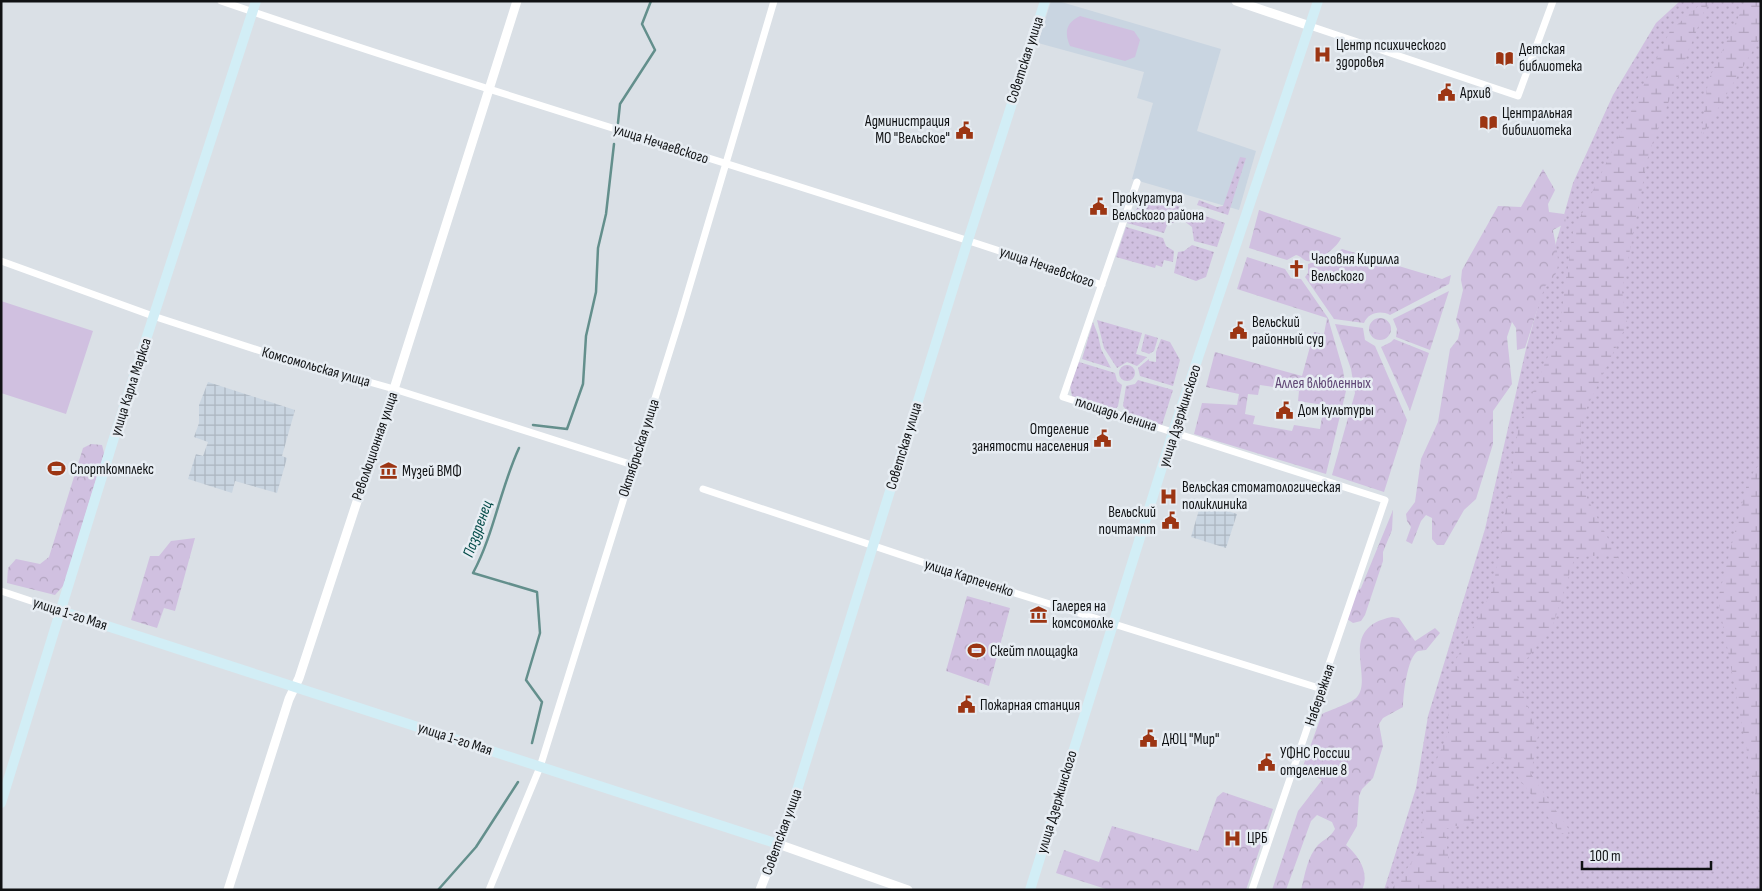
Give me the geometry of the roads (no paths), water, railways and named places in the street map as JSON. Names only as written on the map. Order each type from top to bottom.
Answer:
[{"type":"main road","name":"улица Карла Маркса","points":[[1,803],[153,316],[256,1]]},
{"type":"main road","name":"Советская улица","points":[[778,844],[789,816],[968,240],[1045,1]]},
{"type":"main road","name":"улица Дзержинского","points":[[1030,890],[1173,432],[1318,1]]},
{"type":"main road","name":"улица 1-го Мая","points":[[61,611],[778,844]]},
{"type":"street","name":"улица Нечаевского","points":[[221,1],[725,165],[968,240],[1102,285]]},
{"type":"street","name":"Революционная улица","points":[[228,890],[394,389],[517,1]]},
{"type":"street","name":"Октябрьская улица","points":[[489,890],[540,767],[774,1]]},
{"type":"street","points":[[1236,1],[1518,96],[1553,1]]},
{"type":"street","name":"площадь Ленина","points":[[1137,182],[1063,397],[1385,500]]},
{"type":"street","name":"Комсомольская улица","points":[[1,261],[153,316],[270,354],[394,389],[633,465]]},
{"type":"street","name":"улица Карпеченко","points":[[703,489],[873,547],[1322,689]]},
{"type":"street","name":"Набережная","points":[[1252,890],[1385,500]]},
{"type":"street","name":"улица 1-го Мая","points":[[1,591],[61,611]]},
{"type":"street","name":"улица 1-го Мая","points":[[778,844],[908,890]]},
{"type":"street","name":"Советская улица","points":[[760,890],[778,844]]},
{"type":"waterway","name":"Паздренец","points":[[618,123],[620,104],[655,50],[642,24],[651,1]]},
{"type":"waterway","name":"Паздренец","points":[[533,425],[567,429],[583,384],[586,336],[596,292],[598,248],[606,214],[614,144]]},
{"type":"waterway","name":"Паздренец","points":[[519,448],[486,543],[473,573],[537,592],[540,633],[526,680],[542,702],[532,743]]},
{"type":"waterway","name":"Паздренец","points":[[438,890],[476,847],[518,782]]},
{"type":"place","name":"Центр психического здоровья","points":[[1322,54]]},
{"type":"place","name":"Детская библиотека","points":[[1505,58]]},
{"type":"place","name":"Архив","points":[[1446,93]]},
{"type":"place","name":"Центральная бибилиотека","points":[[1488,122]]},
{"type":"place","name":"Администрация МО \"Вельское\"","points":[[964,130]]},
{"type":"place","name":"Прокуратура Вельского района","points":[[1098,207]]},
{"type":"place","name":"Часовня Кирилла Вельского","points":[[1297,268]]},
{"type":"place","name":"Вельский районный суд","points":[[1238,331]]},
{"type":"place","name":"Дом культуры","points":[[1284,410]]},
{"type":"place","name":"Отделение занятости населения","points":[[1103,438]]},
{"type":"place","name":"Спорткомплекс","points":[[56,469]]},
{"type":"place","name":"Музей ВМФ","points":[[388,471]]},
{"type":"place","name":"Вельская стоматологическая поликлиника","points":[[1168,496]]},
{"type":"place","name":"Вельский почтампт","points":[[1170,521]]},
{"type":"place","name":"Галерея на комсомолке","points":[[1038,615]]},
{"type":"place","name":"Скейт площадка","points":[[976,651]]},
{"type":"place","name":"Пожарная станция","points":[[966,705]]},
{"type":"place","name":"ДЮЦ \"Мир\"","points":[[1148,739]]},
{"type":"place","name":"УФНС России отделение 8","points":[[1266,762]]},
{"type":"place","name":"ЦРБ","points":[[1233,838]]},
{"type":"park label","name":"Аллея влюбленных","points":[[1323,383]]}]
